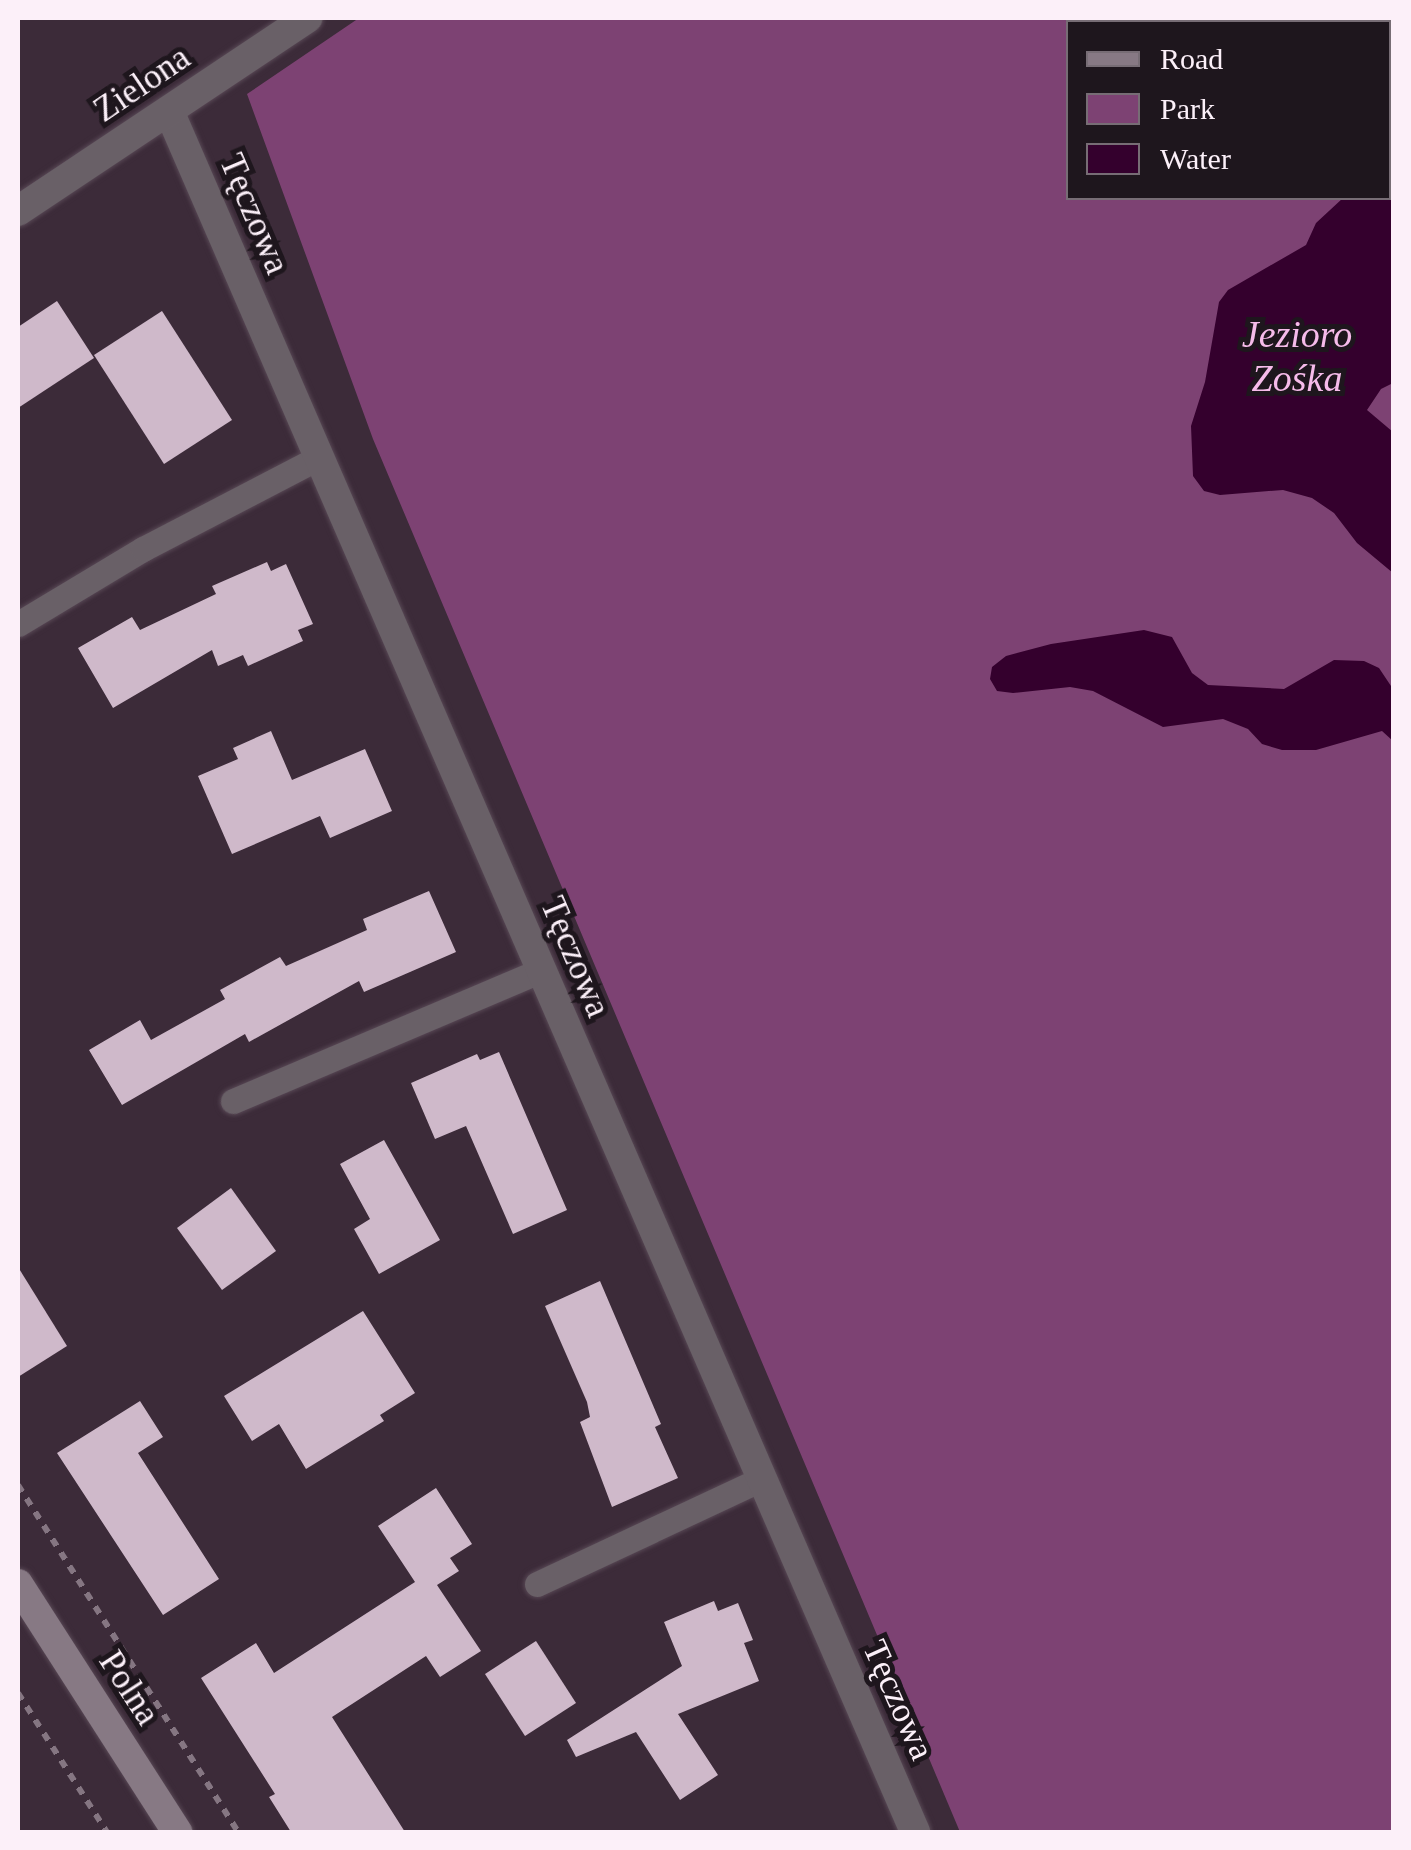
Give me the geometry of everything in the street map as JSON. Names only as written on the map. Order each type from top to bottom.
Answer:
[{"type":"street","name":"Zielona","points":[[18,211],[307,18]]},
{"type":"street","name":"Tęczowa","points":[[169,111],[915,1832]]},
{"type":"street","name":"Polna","points":[[18,1584],[177,1832]]},
{"type":"lane","points":[[18,624],[143,548],[318,458]]},
{"type":"lane","points":[[234,1101],[540,971]]},
{"type":"lane","points":[[537,1584],[761,1479]]},
{"type":"path","points":[[18,1486],[238,1832]]},
{"type":"path","points":[[18,1693],[107,1832]]},
{"type":"green space","points":[[359,18],[1393,18],[1393,1832],[960,1832],[373,439],[247,94]]},
{"type":"water","name":"Jezioro Zośka","points":[[1391,170],[1393,383],[1381,389],[1367,410],[1393,432],[1393,573],[1357,543],[1334,513],[1312,498],[1283,490],[1220,495],[1204,491],[1193,476],[1191,426],[1205,382],[1219,302],[1228,290],[1306,245],[1316,223],[1341,200],[1391,200]]},
{"type":"water","points":[[1144,630],[1172,637],[1192,673],[1208,685],[1284,689],[1334,660],[1364,661],[1379,668],[1393,689],[1393,741],[1382,731],[1316,750],[1282,750],[1262,744],[1248,729],[1223,719],[1163,727],[1093,691],[1070,687],[1013,693],[997,691],[990,679],[992,667],[1006,656],[1051,644]]},
{"type":"building","points":[[57,301],[94,358],[18,408],[18,327]]},
{"type":"building","points":[[162,311],[232,420],[164,464],[94,355]]},
{"type":"building","points":[[267,562],[271,571],[286,564],[313,624],[298,630],[303,641],[248,666],[243,655],[218,666],[212,650],[113,708],[78,648],[132,617],[140,630],[216,594],[212,586]]},
{"type":"building","points":[[271,731],[292,780],[365,749],[392,811],[330,838],[320,816],[232,854],[198,776],[238,759],[233,748]]},
{"type":"building","points":[[429,891],[456,952],[364,992],[359,981],[249,1042],[245,1034],[122,1105],[89,1050],[140,1020],[151,1040],[225,999],[220,990],[280,957],[286,966],[367,930],[363,919]]},
{"type":"building","points":[[499,1052],[567,1210],[513,1234],[466,1126],[435,1139],[411,1083],[477,1054],[480,1060]]},
{"type":"building","points":[[384,1140],[440,1240],[379,1274],[354,1229],[370,1219],[340,1164]]},
{"type":"building","points":[[231,1188],[276,1251],[222,1290],[177,1228]]},
{"type":"building","points":[[18,1267],[67,1346],[18,1377]]},
{"type":"building","points":[[600,1281],[661,1424],[655,1427],[678,1478],[612,1507],[580,1422],[590,1417],[587,1402],[545,1306]]},
{"type":"building","points":[[363,1311],[415,1393],[380,1415],[384,1421],[306,1469],[279,1424],[252,1441],[224,1396]]},
{"type":"building","points":[[140,1401],[163,1437],[138,1453],[219,1579],[163,1615],[57,1453]]},
{"type":"building","points":[[436,1488],[472,1544],[450,1558],[459,1571],[437,1585],[481,1651],[440,1677],[426,1656],[332,1717],[405,1832],[291,1832],[269,1797],[275,1794],[201,1678],[256,1643],[274,1673],[415,1582],[378,1526]]},
{"type":"building","points":[[714,1601],[718,1611],[738,1603],[753,1640],[744,1643],[759,1681],[678,1714],[718,1775],[680,1800],[636,1732],[576,1757],[567,1740],[682,1666],[664,1622]]},
{"type":"building","points":[[536,1641],[576,1703],[525,1736],[485,1674]]}]
